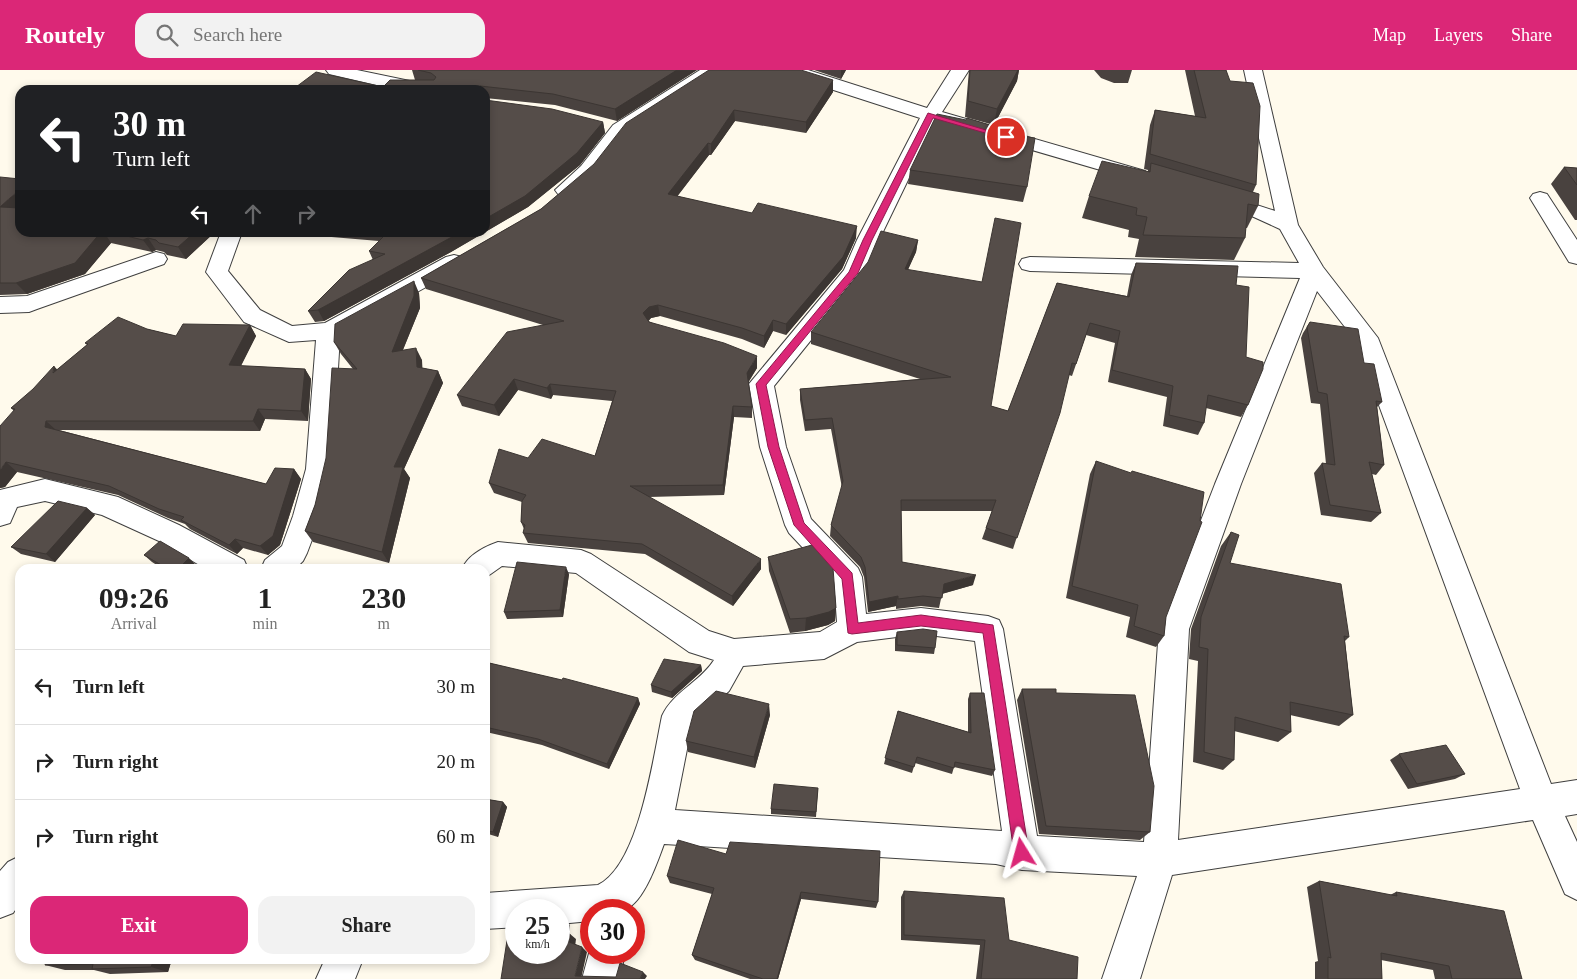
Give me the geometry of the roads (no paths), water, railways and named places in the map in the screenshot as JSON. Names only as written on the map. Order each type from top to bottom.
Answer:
[{"type":"street","points":[[335,70],[380,85]]},
{"type":"street","points":[[388,85],[403,70]]},
{"type":"street","points":[[551,201],[588,170],[611,126],[712,70]]},
{"type":"street","points":[[790,70],[931,115],[1158,181]]},
{"type":"street","points":[[852,629],[848,577],[799,525],[773,447],[761,384],[769,361],[854,273],[868,240],[931,115],[960,70]]},
{"type":"street","points":[[1253,70],[1288,225],[1314,271],[1366,338],[1542,802],[1577,882]]},
{"type":"street","points":[[1205,195],[1252,209],[1288,225]]},
{"type":"street","points":[[1540,198],[1577,257]]},
{"type":"street","points":[[230,237],[217,272],[252,316],[289,334],[329,331],[468,254]]},
{"type":"street","points":[[0,305],[30,304],[156,259]]},
{"type":"street","points":[[1030,264],[1314,271]]},
{"type":"street","points":[[1121,979],[1160,860],[1174,629],[1228,484],[1314,271]]},
{"type":"street","points":[[281,564],[293,553],[307,516],[319,469],[322,396],[329,331]]},
{"type":"street","points":[[0,515],[8,498],[45,490],[108,505],[169,533],[224,564]]},
{"type":"street","points":[[483,564],[498,554],[580,562],[637,598],[700,642],[734,653],[824,645],[852,629],[921,620],[988,629],[1022,853]]},
{"type":"street","points":[[619,899],[639,865],[654,826],[678,716],[718,681],[734,653]]},
{"type":"street","points":[[654,826],[996,846],[1022,853],[1160,860],[1577,797]]},
{"type":"street","points":[[0,900],[15,880]]},
{"type":"street","points":[[490,911],[580,904]]},
{"type":"street","points":[[335,979],[342,964]]},
{"type":"street","points":[[601,979],[604,964]]}]
